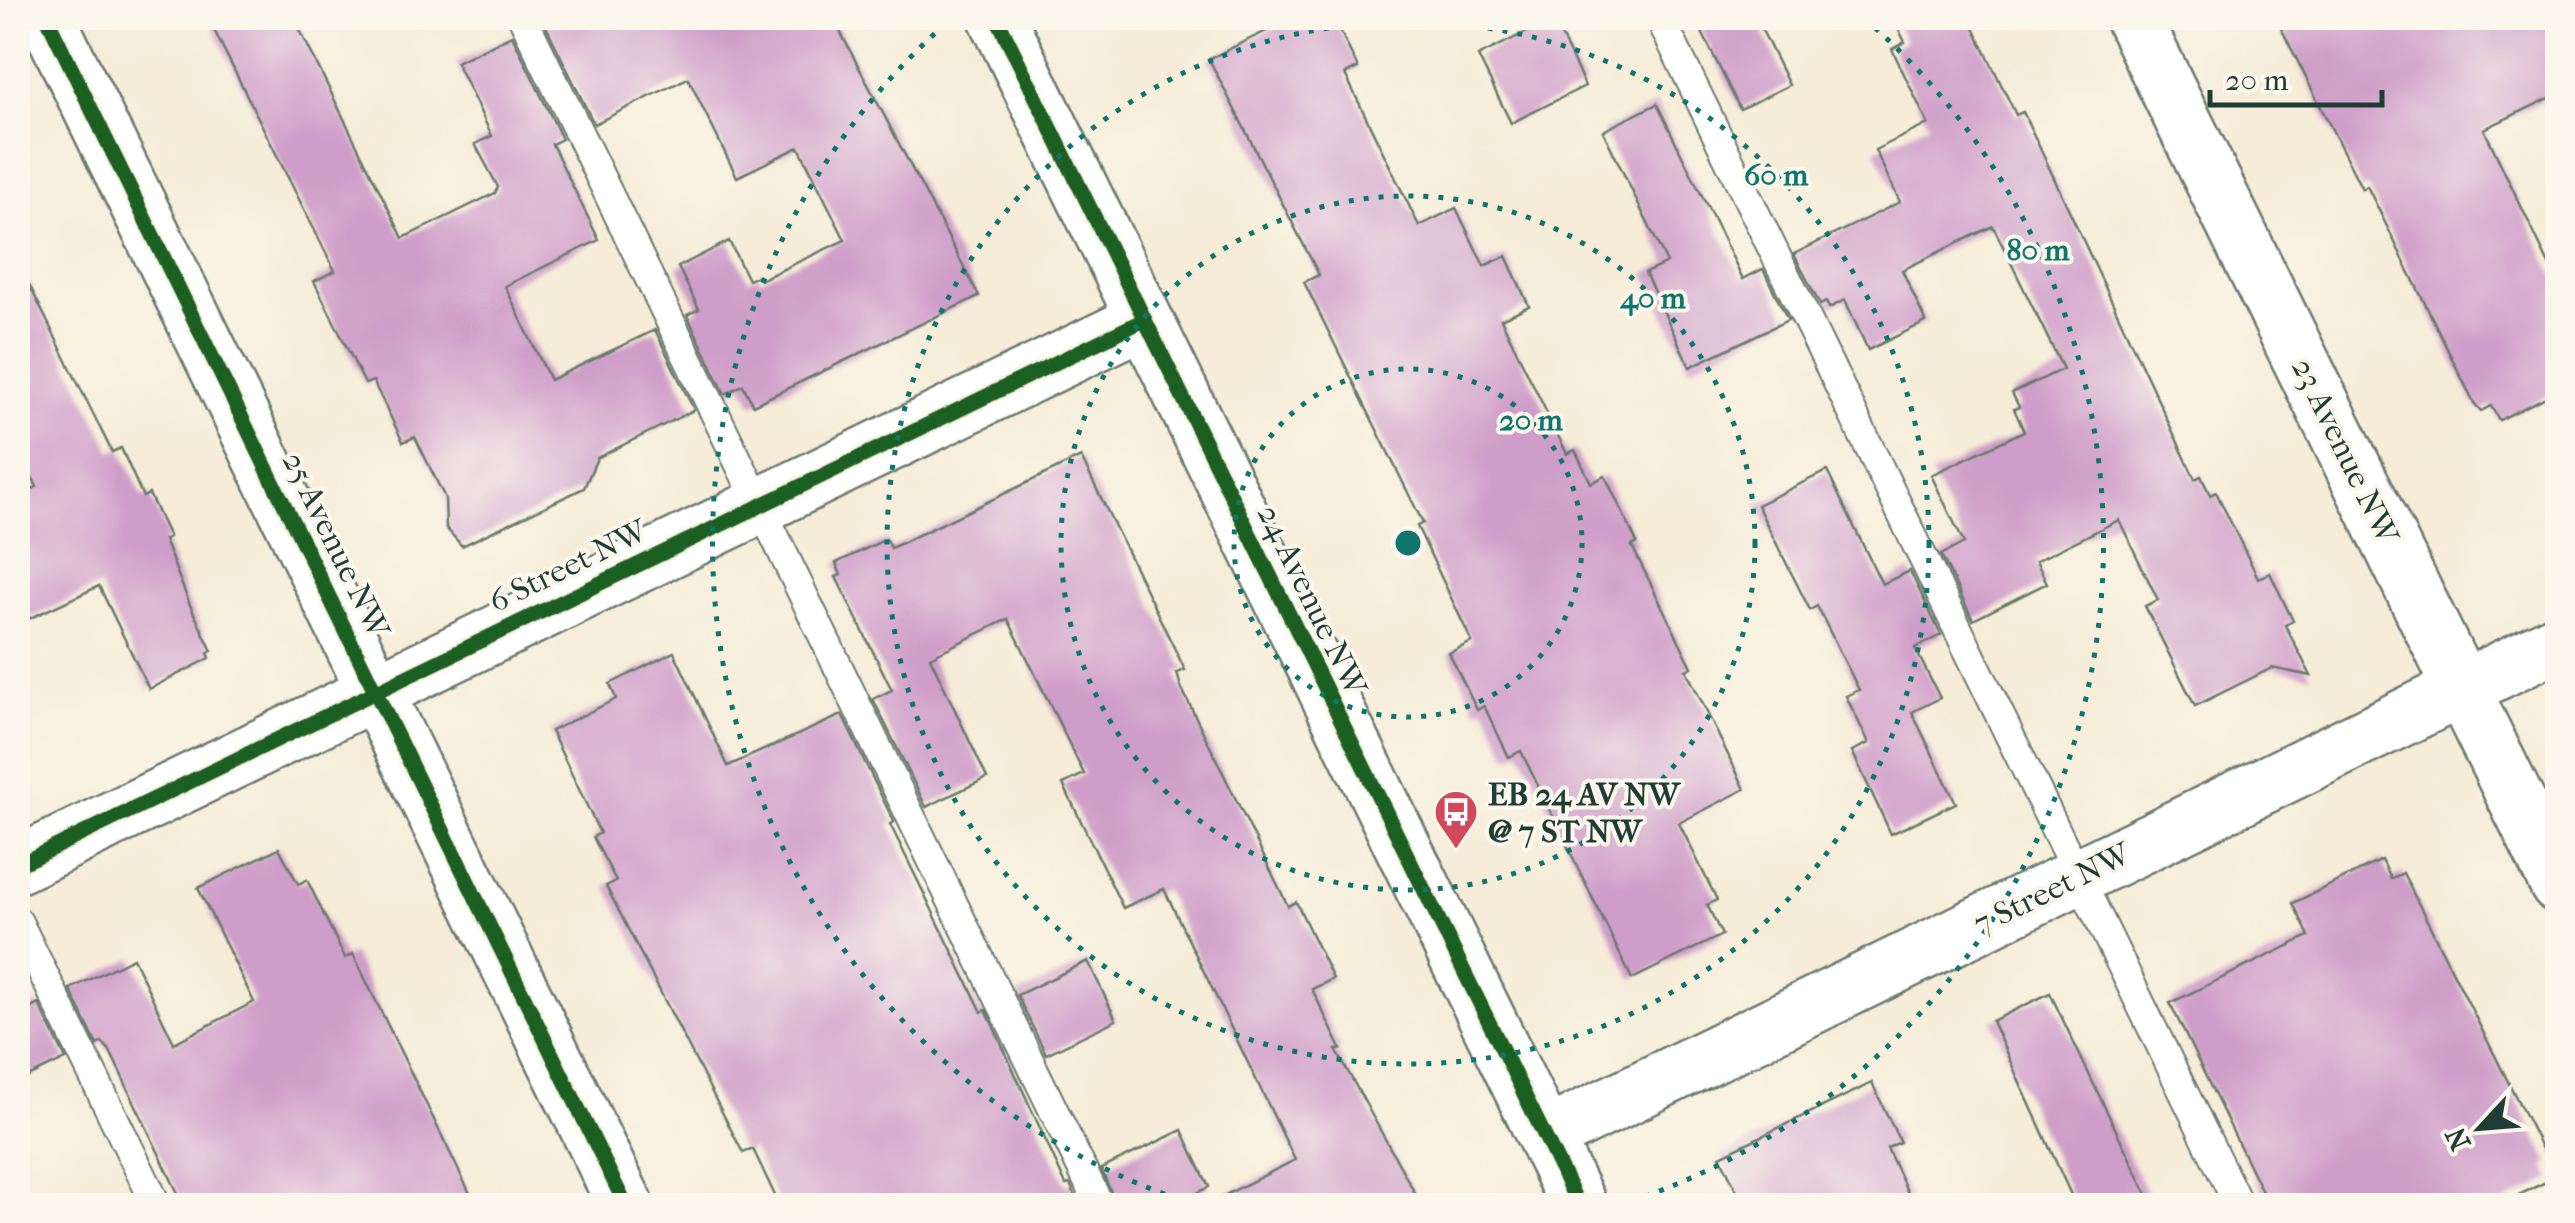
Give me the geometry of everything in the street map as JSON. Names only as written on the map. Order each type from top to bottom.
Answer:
[{"type":"street","name":"25 Avenue NW","points":[[48,18],[626,1206]]},
{"type":"street","name":"24 Avenue NW","points":[[997,18],[1579,1206]]},
{"type":"street","name":"23 Avenue NW","points":[[2133,18],[2558,884]]},
{"type":"street","name":"6 Street NW","points":[[18,865],[1144,320]]},
{"type":"street","name":"7 Street NW","points":[[1546,1136],[2558,642]]},
{"type":"lane","points":[[523,18],[1100,1206]]},
{"type":"lane","points":[[1660,18],[2239,1206]]},
{"type":"lane","points":[[18,922],[156,1206]]},
{"type":"building","points":[[208,18],[294,18],[403,238],[495,193],[498,187],[475,144],[492,136],[456,62],[512,35],[562,139],[552,144],[599,240],[505,286],[550,380],[655,330],[694,410],[597,458],[584,488],[462,546],[446,528],[445,498],[415,437],[403,442],[373,381],[365,384],[314,281],[335,271]]},
{"type":"building","points":[[833,18],[979,296],[753,405],[743,385],[725,394],[687,315],[699,309],[678,267],[729,241],[748,280],[758,276],[760,280],[845,240],[799,147],[737,177],[688,78],[594,124],[543,20]]},
{"type":"building","points":[[1293,18],[1334,18],[1358,68],[1345,74],[1419,226],[1456,208],[1484,266],[1506,256],[1529,306],[1501,319],[1567,454],[1575,450],[1591,483],[1605,476],[1637,543],[1632,546],[1692,667],[1686,670],[1745,789],[1679,823],[1717,900],[1707,905],[1722,935],[1632,979],[1521,751],[1509,757],[1484,706],[1477,710],[1449,653],[1472,642],[1417,526],[1423,523],[1304,282],[1319,275],[1209,59]]},
{"type":"building","points":[[1695,18],[1756,18],[1789,85],[1740,109]]},
{"type":"building","points":[[1893,18],[1969,18],[2016,115],[2023,112],[2195,479],[2201,476],[2210,495],[2216,492],[2258,578],[2270,573],[2293,621],[2285,625],[2311,676],[2272,668],[2195,706],[2145,606],[2158,600],[2119,520],[2036,561],[2047,583],[1973,620],[1941,555],[1964,543],[1931,475],[2024,431],[2012,393],[2063,369],[1993,226],[1902,270],[1926,322],[1868,350],[1845,300],[1829,308],[1826,302],[1820,305],[1794,254],[1900,202],[1875,150],[1928,124],[1892,49],[1905,42]]},
{"type":"building","points":[[2276,18],[2558,18],[2558,94],[2484,129],[2558,283],[2558,391],[2499,420],[2491,406],[2481,411],[2474,403],[2367,186],[2362,189]]},
{"type":"building","points":[[1553,19],[1585,86],[1511,123],[1478,56]]},
{"type":"building","points":[[1657,104],[1743,279],[1763,269],[1788,320],[1690,367],[1645,273],[1667,263],[1603,131]]},
{"type":"building","points":[[18,262],[112,452],[121,448],[143,497],[149,494],[169,537],[164,540],[190,605],[212,651],[208,653],[210,658],[149,689],[99,586],[18,624],[18,496],[37,487],[18,446]]},
{"type":"building","points":[[1081,457],[1185,670],[1177,673],[1181,687],[1288,906],[1296,902],[1333,979],[1312,989],[1341,1049],[1336,1050],[1422,1206],[1203,1206],[1295,1160],[1164,889],[1123,908],[1063,784],[1084,774],[1008,619],[930,657],[987,778],[926,807],[873,699],[892,690],[836,577],[841,575],[836,563],[886,539],[891,548]]},
{"type":"building","points":[[1827,471],[1882,584],[1910,571],[1941,635],[1915,648],[1940,698],[1912,712],[1956,803],[1891,834],[1852,751],[1869,743],[1846,696],[1859,690],[1817,606],[1810,610],[1757,505]]},
{"type":"building","points":[[674,652],[728,766],[842,715],[894,822],[890,824],[982,1012],[986,1010],[1066,1185],[1070,1184],[1080,1206],[780,1206],[753,1149],[743,1153],[606,886],[616,881],[593,837],[600,833],[551,731],[616,699],[610,684]]},
{"type":"building","points":[[279,848],[298,884],[307,880],[345,958],[353,954],[476,1206],[184,1206],[110,1051],[102,1042],[97,1045],[70,989],[133,958],[174,1043],[254,1002],[198,888]]},
{"type":"building","points":[[2382,860],[2391,879],[2403,873],[2549,1163],[2545,1166],[2552,1179],[2496,1206],[2269,1206],[2170,1003],[2309,936],[2293,903]]},
{"type":"building","points":[[1088,961],[1116,1020],[1046,1054],[1017,995]]},
{"type":"building","points":[[2050,993],[2153,1206],[2076,1206],[1992,1021]]},
{"type":"building","points":[[39,1004],[66,1059],[18,1082],[18,1014]]},
{"type":"building","points":[[1872,1083],[1900,1142],[1887,1148],[1914,1206],[1744,1206],[1720,1156]]},
{"type":"building","points":[[1182,1130],[1209,1187],[1170,1206],[1117,1206],[1101,1169]]},
{"type":"cycle path","points":[[47,18],[626,1206]]},
{"type":"cycle path","points":[[997,18],[1579,1206]]},
{"type":"cycle path","points":[[18,865],[1144,320]]},
{"type":"place","name":"EB 24 AV NW @ 7 ST NW","points":[[1456,850]]}]
